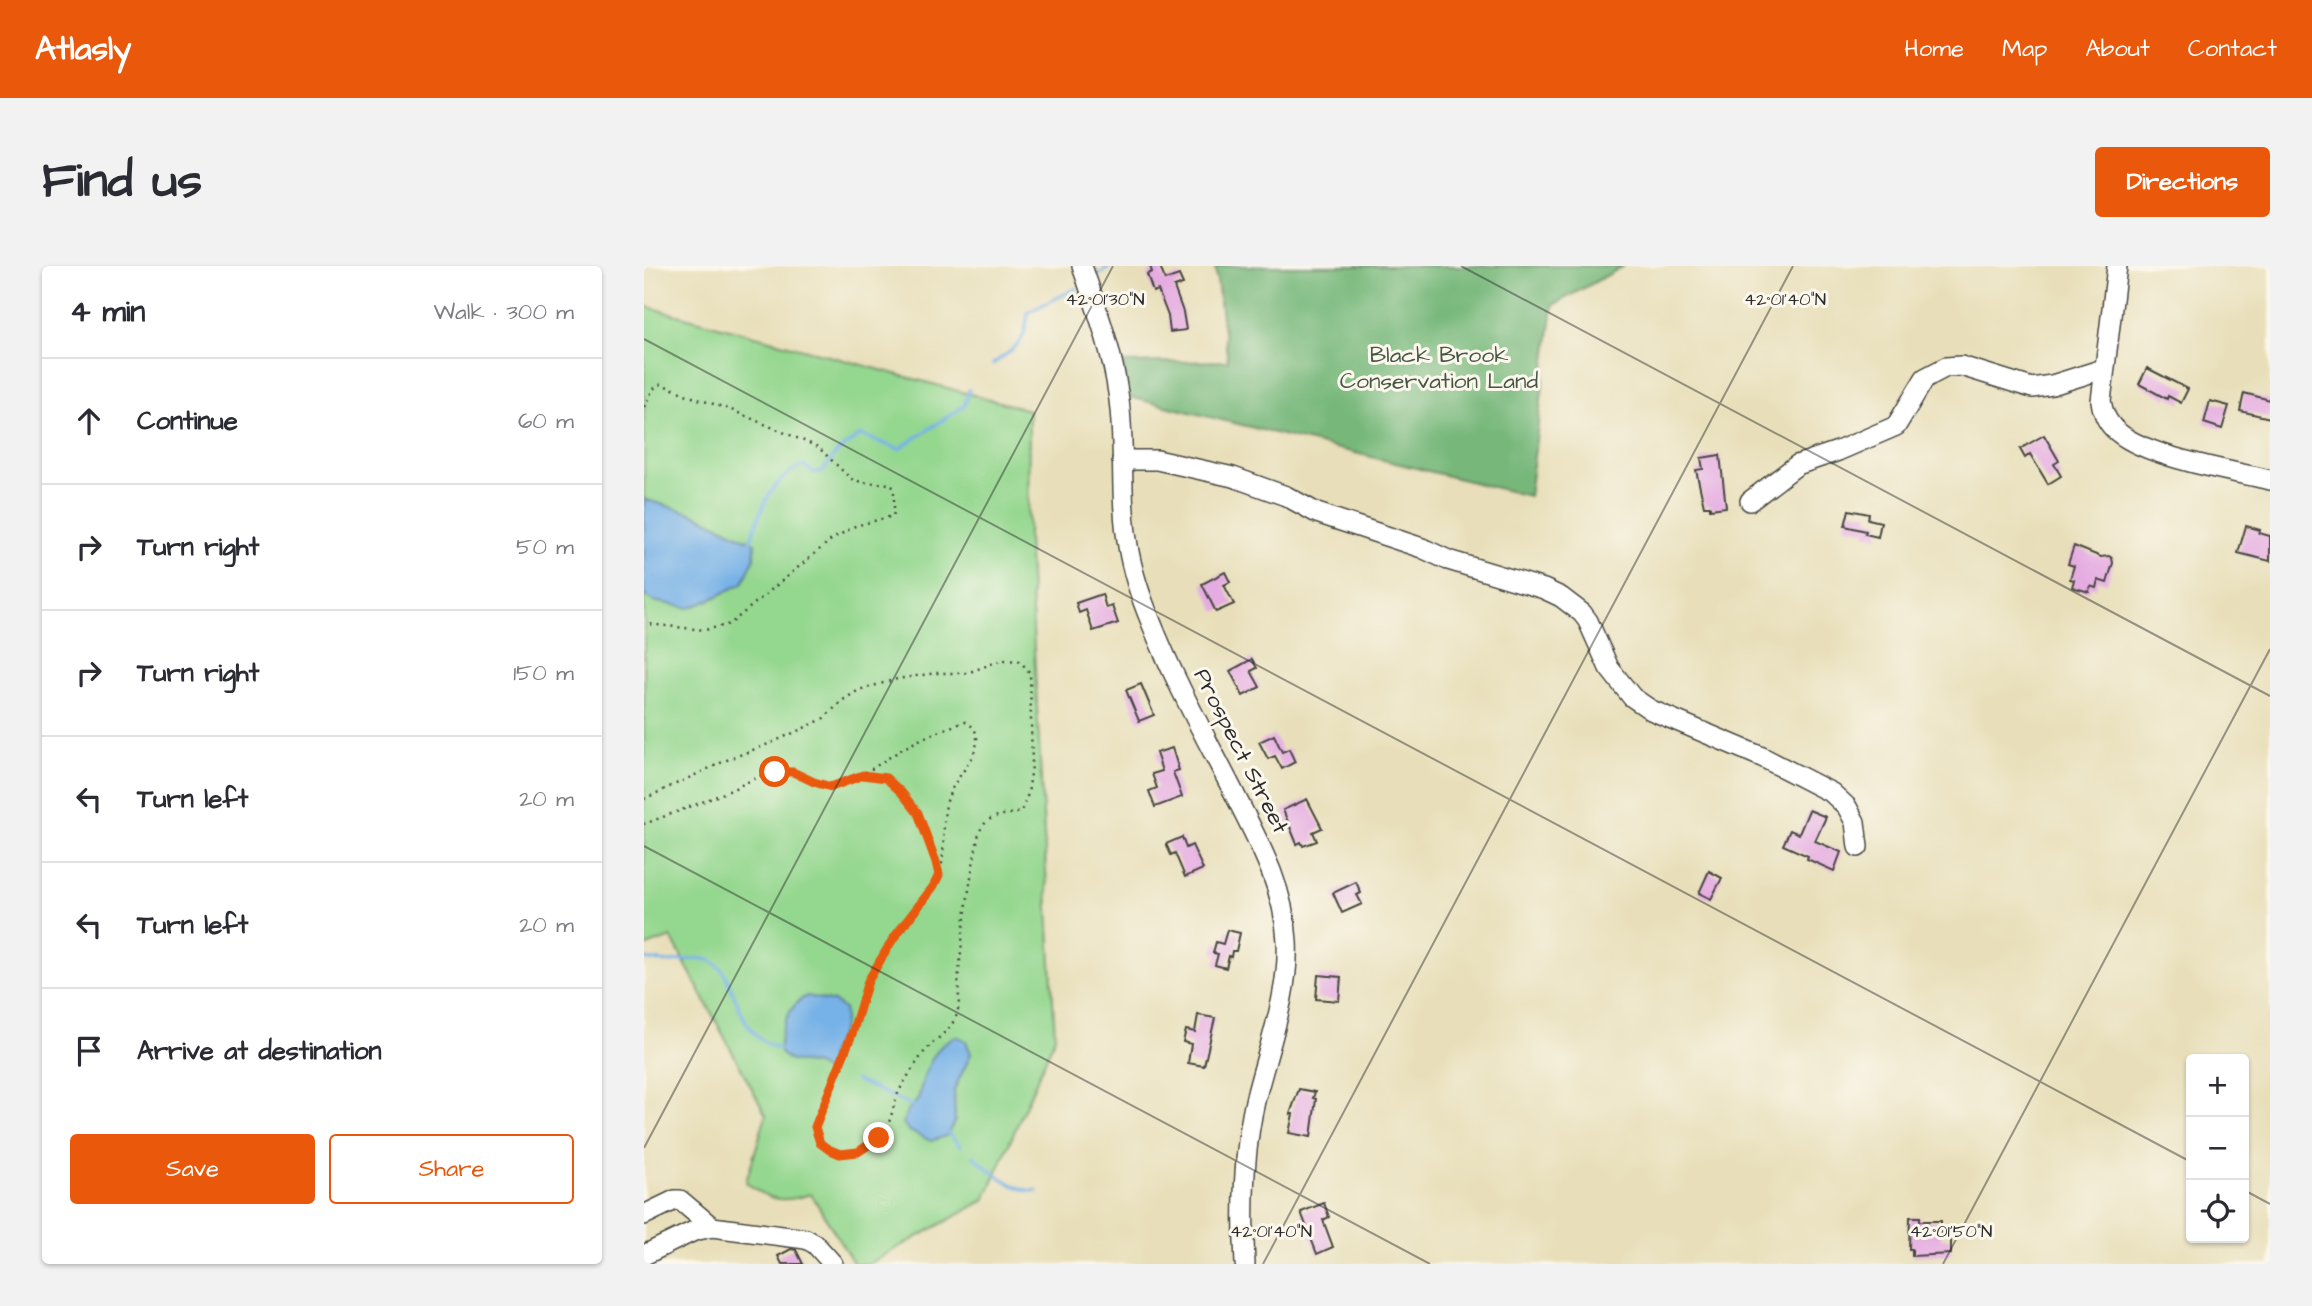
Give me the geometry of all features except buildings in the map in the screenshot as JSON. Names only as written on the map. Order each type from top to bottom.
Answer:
[{"type":"street","name":"Prospect Street","points":[[1082,266],[1099,315],[1119,393],[1128,547],[1151,623],[1265,853],[1278,886],[1284,913],[1287,953],[1283,988],[1255,1104],[1247,1150],[1245,1264]]},
{"type":"street","points":[[2117,266],[2101,401],[2103,412],[2118,433],[2153,451],[2270,480]]},
{"type":"street","points":[[1750,501],[1797,465],[1896,426],[1926,377],[1946,367],[1961,366],[2032,388],[2052,385],[2104,369]]},
{"type":"street","points":[[1122,460],[1157,460],[1233,477],[1286,496],[1317,513],[1560,597],[1582,613],[1588,621],[1609,668],[1632,696],[1651,710],[1762,757],[1832,793],[1847,807],[1854,822],[1858,848]]},
{"type":"street","points":[[644,1215],[680,1200],[712,1227]]},
{"type":"street","points":[[644,1255],[694,1231],[712,1227],[806,1239],[815,1244],[833,1264]]},
{"type":"path","points":[[644,407],[653,389],[665,384],[764,424],[823,452],[851,479],[890,484],[894,488],[893,516],[855,526],[831,540],[730,624],[705,630],[647,624]]},
{"type":"path","points":[[644,799],[815,723],[859,690],[897,679],[936,673],[967,673],[1002,660],[1020,661],[1030,673],[1032,752],[1031,779],[1026,803],[1021,812],[996,816],[980,830],[965,915],[957,1013],[949,1028],[922,1054],[898,1094],[884,1132],[862,1150],[849,1154],[835,1153],[825,1147],[818,1139],[816,1122],[852,1034],[868,981],[893,939],[926,898],[939,875],[944,813],[949,794],[975,747],[977,737],[974,728],[965,722],[951,727],[897,752],[863,775],[831,787],[793,772],[775,772],[644,824]]},
{"type":"path","points":[[863,775],[886,778],[913,805],[923,823],[939,875]]},
{"type":"green space","name":"Black Brook Conservation Land","points":[[1215,266],[1624,266],[1553,305],[1529,496],[1129,397],[1123,363],[1228,361]]},
{"type":"green space","points":[[644,306],[1029,410],[1028,538],[1055,1037],[985,1200],[868,1264],[854,1264],[811,1194],[792,1199],[777,1199],[762,1194],[746,1182],[766,1115],[671,937],[644,947]]},
{"type":"water","points":[[644,499],[694,514],[755,543],[754,559],[743,583],[689,608],[653,601],[644,595]]},
{"type":"water","points":[[807,996],[834,1002],[844,1009],[843,1027],[826,1071],[816,1065],[791,1061],[780,1053],[781,1037],[789,1013]]},
{"type":"water","points":[[957,1036],[966,1041],[971,1054],[954,1090],[955,1121],[946,1136],[931,1141],[909,1131],[903,1123],[918,1098],[934,1055],[944,1043]]},
{"type":"waterway","points":[[1095,278],[1110,266]]},
{"type":"waterway","points":[[993,364],[1019,343],[1025,331],[1028,312],[1077,288]]},
{"type":"waterway","points":[[749,544],[767,498],[790,473],[802,465],[813,472],[823,471],[836,453],[860,435],[899,449],[964,406],[969,390]]},
{"type":"waterway","points":[[644,959],[671,962],[704,959],[719,966],[753,1031],[765,1042],[781,1049]]},
{"type":"waterway","points":[[855,1080],[913,1106]]},
{"type":"waterway","points":[[947,1132],[960,1146]]},
{"type":"waterway","points":[[973,1156],[1011,1184],[1037,1191]]},
{"type":"route","points":[[775,772],[793,772],[826,787],[863,775],[886,778],[918,813],[936,862],[939,875],[933,887],[893,939],[868,981],[852,1034],[815,1127],[820,1143],[840,1154],[858,1152],[879,1138]]}]
